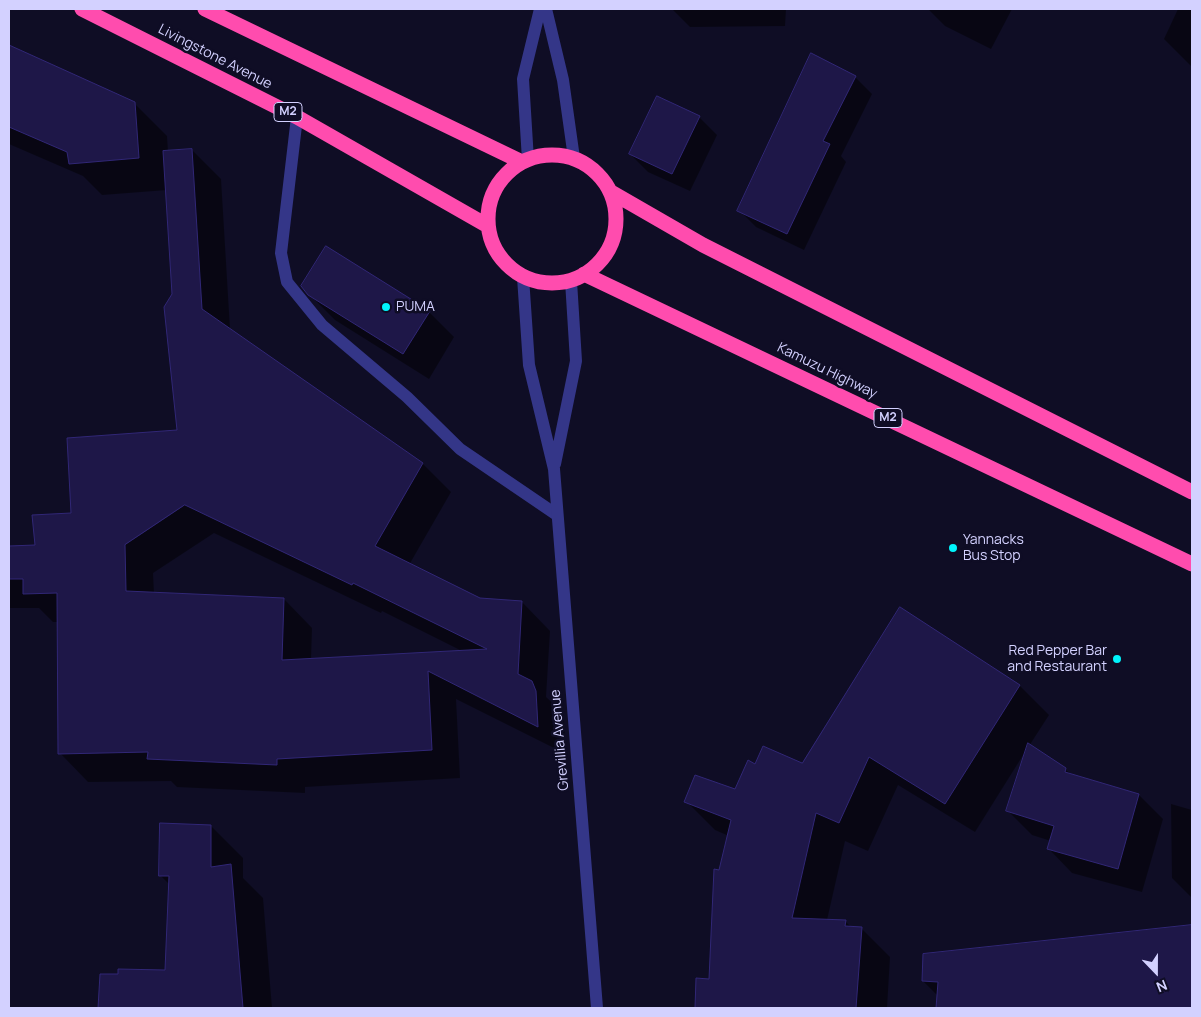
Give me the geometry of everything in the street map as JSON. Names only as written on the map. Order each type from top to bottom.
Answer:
[{"type":"highway","name":"Livingstone Avenue","points":[[82,9],[297,117],[488,226]]},
{"type":"highway","points":[[205,9],[525,161]]},
{"type":"highway","points":[[556,155],[574,158],[596,172],[611,192],[617,212],[616,233],[608,252],[595,268],[577,277],[547,284],[523,277],[506,264],[498,252],[488,226],[490,203],[499,183],[525,161],[539,156],[556,155]]},
{"type":"highway","points":[[611,192],[703,245],[1192,492]]},
{"type":"highway","name":"Kamuzu Highway","points":[[577,277],[1192,564]]},
{"type":"street","points":[[525,161],[523,79],[540,9]]},
{"type":"street","points":[[546,9],[563,80],[574,158]]},
{"type":"street","points":[[297,117],[281,253],[287,282],[322,325],[407,397],[460,449],[557,515]]},
{"type":"street","name":"Grevillia Avenue","points":[[523,277],[529,365],[554,469],[597,1008]]},
{"type":"street","name":"Grevillia Avenue","points":[[554,469],[576,361],[577,277]]},
{"type":"building","points":[[9,45],[135,102],[139,158],[69,164],[67,152],[9,127]]},
{"type":"building","points":[[811,53],[856,76],[823,141],[830,144],[787,234],[737,211]]},
{"type":"building","points":[[657,96],[700,116],[672,174],[629,154]]},
{"type":"building","points":[[192,149],[202,309],[423,463],[375,546],[480,598],[522,601],[518,674],[532,681],[536,691],[538,727],[428,671],[432,750],[277,759],[277,765],[147,759],[148,752],[58,754],[57,593],[23,594],[23,579],[9,579],[9,546],[35,545],[32,515],[71,513],[67,438],[177,430],[164,307],[172,294],[163,151]],"holes":[[[185,505],[352,585],[353,583],[487,649],[282,660],[284,598],[126,591],[125,545]]]},
{"type":"building","points":[[326,246],[430,311],[403,354],[308,295],[301,286]]},
{"type":"building","points":[[900,607],[1020,685],[945,804],[869,757],[839,823],[816,813],[792,918],[846,920],[845,926],[862,927],[856,1008],[695,1008],[696,978],[709,979],[714,869],[719,870],[731,820],[684,802],[695,775],[735,789],[748,760],[755,764],[763,746],[802,763]]},
{"type":"building","points":[[1028,743],[1066,768],[1065,772],[1139,794],[1118,869],[1047,849],[1054,826],[1006,811]]},
{"type":"building","points":[[160,823],[211,825],[211,867],[231,864],[243,1008],[98,1008],[100,974],[118,974],[118,969],[165,970],[169,876],[159,876]]},
{"type":"building","points":[[1192,925],[1192,1008],[936,1008],[938,982],[922,981],[923,954]]},
{"type":"place","name":"PUMA","points":[[386,307]]},
{"type":"place","name":"Yannacks Bus Stop","points":[[953,548]]},
{"type":"place","name":"Red Pepper Bar and Restaurant","points":[[1117,659]]}]
